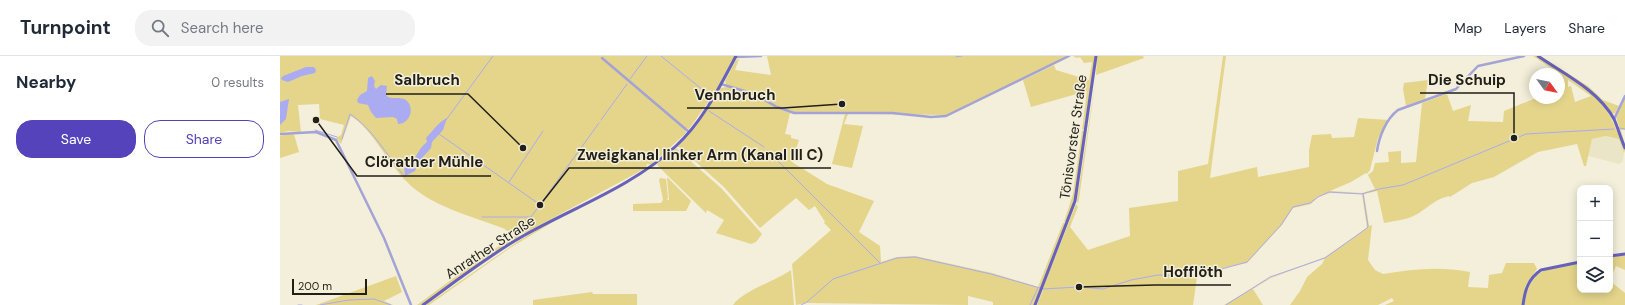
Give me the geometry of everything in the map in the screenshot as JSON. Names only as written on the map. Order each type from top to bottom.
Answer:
[{"type":"main road","name":"Tönisvorster Straße","points":[[1035,305],[1070,218],[1078,192],[1096,56]]},
{"type":"main road","points":[[1538,56],[1599,99],[1614,119],[1625,148]]},
{"type":"main road","name":"Anrather Straße","points":[[424,305],[487,259],[523,236],[628,182],[649,168],[676,146],[689,132],[721,84],[736,57]]},
{"type":"main road","points":[[1613,256],[1625,254]]},
{"type":"main road","points":[[1523,305],[1527,285],[1535,274],[1541,270],[1577,263]]},
{"type":"street","points":[[736,57],[761,56]]},
{"type":"street","points":[[721,84],[754,94],[777,107],[794,113],[892,113],[931,117],[946,116],[1069,56]]},
{"type":"street","points":[[1377,150],[1382,133],[1394,113],[1398,110],[1456,89],[1478,66],[1524,56]]},
{"type":"street","points":[[602,58],[689,132]]},
{"type":"street","points":[[1614,119],[1625,96]]},
{"type":"street","points":[[280,134],[316,132],[336,140],[384,238],[411,305]]},
{"type":"shaded area","points":[[280,56],[735,56],[716,91],[689,129],[685,128],[686,133],[651,165],[647,164],[646,168],[527,232],[519,234],[519,237],[421,305],[417,305],[485,255],[518,234],[452,210],[427,198],[406,181],[392,165],[373,138],[359,122],[351,116],[341,144],[336,138],[341,135],[344,125],[320,119],[319,104],[298,105],[301,132],[288,131],[280,133]]},
{"type":"shaded area","points":[[767,56],[1067,56],[947,115],[796,113],[776,108],[790,113],[785,134],[791,135],[791,138],[799,140],[792,162],[827,184],[874,201],[859,232],[880,246],[881,262],[897,257],[915,256],[992,273],[1038,287],[1063,223],[1067,223],[1041,288],[1043,288],[1076,204],[1078,207],[1070,227],[1088,250],[1130,236],[1129,208],[1178,201],[1178,171],[1208,164],[1223,56],[1226,56],[1210,178],[1257,167],[1258,177],[1309,167],[1309,150],[1312,135],[1331,134],[1332,138],[1354,137],[1358,118],[1389,120],[1378,138],[1370,170],[1367,174],[1366,173],[1351,182],[1330,191],[1362,193],[1375,189],[1368,175],[1373,171],[1375,163],[1389,162],[1388,152],[1401,151],[1401,163],[1416,162],[1422,103],[1447,94],[1453,111],[1471,105],[1468,121],[1503,122],[1504,111],[1529,101],[1529,104],[1565,104],[1565,74],[1587,90],[1604,106],[1625,150],[1624,153],[1619,139],[1606,136],[1592,139],[1586,166],[1584,166],[1577,144],[1538,152],[1494,177],[1472,183],[1450,197],[1449,196],[1437,201],[1416,215],[1387,223],[1384,223],[1377,191],[1364,194],[1369,226],[1372,225],[1368,260],[1375,270],[1383,274],[1426,269],[1459,270],[1470,272],[1468,287],[1488,288],[1489,275],[1502,273],[1506,263],[1534,263],[1537,269],[1526,285],[1522,305],[1385,305],[1394,301],[1392,298],[1378,305],[1290,305],[1300,291],[1307,277],[1322,264],[1325,258],[1271,278],[1253,289],[1263,305],[1224,305],[1271,277],[1325,257],[1367,228],[1362,194],[1330,193],[1318,197],[1311,204],[1293,208],[1282,225],[1247,263],[1224,268],[1197,277],[1193,305],[1037,305],[1043,290],[1041,289],[1034,305],[993,305],[993,302],[968,296],[968,305],[807,303],[796,305],[792,264],[831,230],[824,223],[825,222],[815,206],[809,210],[796,198],[760,228],[724,187],[678,146],[702,117],[720,88],[727,87],[725,81],[736,60],[739,59],[735,70],[771,75]],"holes":[[[1568,80],[1591,96],[1575,102],[1571,86],[1568,87]]]},
{"type":"shaded area","points":[[1074,56],[1095,56],[1084,129],[1082,130],[1087,91],[1031,107],[1023,80],[1054,65],[1056,70],[1089,80],[1092,62],[1084,63],[1080,57],[1078,58]]},
{"type":"shaded area","points":[[1097,56],[1143,56],[1144,58],[1096,75]]},
{"type":"shaded area","points":[[1533,56],[1536,56],[1556,68],[1551,68]]},
{"type":"shaded area","points":[[1540,56],[1559,68],[1557,68]]},
{"type":"shaded area","points":[[1565,72],[1588,86],[1603,100],[1619,106],[1615,113],[1612,114],[1600,99],[1565,74]]},
{"type":"shaded area","points":[[1096,77],[1079,199],[1078,204],[1077,200]]},
{"type":"shaded area","points":[[1428,80],[1425,99],[1406,106],[1403,89],[1404,83]]},
{"type":"shaded area","points":[[1625,98],[1625,130],[1621,130],[1625,145],[1616,117]]},
{"type":"shaded area","points":[[845,114],[848,114],[844,124],[863,126],[852,168],[832,164]]},
{"type":"shaded area","points":[[1082,131],[1084,131],[1076,193],[1067,222],[1064,222],[1073,194]]},
{"type":"shaded area","points":[[294,134],[299,152],[280,158],[280,136]]},
{"type":"shaded area","points":[[1606,136],[1619,139],[1624,153],[1623,161],[1619,164],[1588,156],[1592,139]]},
{"type":"shaded area","points":[[676,148],[722,189],[762,234],[756,242],[751,244],[716,233],[724,220],[707,210],[706,213],[659,167],[657,164]]},
{"type":"shaded area","points":[[667,177],[691,201],[686,211],[633,211],[633,204],[661,203],[663,200],[659,180],[660,178],[666,179],[667,200],[669,200]]},
{"type":"shaded area","points":[[628,184],[553,222],[510,248],[429,305],[426,305],[520,240],[553,221]]},
{"type":"shaded area","points":[[1625,255],[1625,270],[1616,266],[1613,273],[1613,257]]},
{"type":"shaded area","points":[[1577,264],[1577,293],[1613,293],[1613,283],[1625,293],[1625,305],[1524,305],[1527,292],[1536,276],[1549,269]]},
{"type":"shaded area","points":[[791,270],[794,305],[733,305],[752,290]]},
{"type":"shaded area","points":[[396,276],[402,292],[384,301],[393,305],[316,305]]},
{"type":"shaded area","points":[[592,292],[593,294],[637,294],[637,305],[533,305],[533,300]]},
{"type":"water","points":[[306,67],[314,67],[316,70],[315,73],[302,76],[288,82],[282,80],[281,78],[283,76]]},
{"type":"water","points":[[372,76],[375,81],[374,86],[376,89],[381,85],[387,86],[386,95],[388,97],[402,98],[408,102],[411,110],[409,118],[406,121],[398,124],[397,119],[393,117],[376,118],[368,105],[358,103],[357,100],[360,95],[367,91],[368,78]]},
{"type":"water","points":[[289,99],[286,119],[280,125],[280,102]]},
{"type":"water","points":[[447,118],[443,130],[432,142],[431,148],[420,160],[415,171],[405,176],[404,167],[414,159],[427,142],[426,138],[435,127]]},
{"type":"waterway","points":[[446,120],[493,56]]},
{"type":"waterway","points":[[630,79],[647,56]]},
{"type":"waterway","points":[[661,56],[709,95]]},
{"type":"waterway","points":[[956,57],[962,56]]},
{"type":"waterway","points":[[601,120],[627,84]]},
{"type":"waterway","points":[[709,111],[764,147]]},
{"type":"waterway","points":[[342,139],[350,114],[366,127],[398,169],[405,177],[406,176]]},
{"type":"waterway","points":[[482,217],[531,217],[599,123]]},
{"type":"waterway","points":[[1619,128],[1625,129]]},
{"type":"waterway","points":[[1043,289],[1079,287],[1103,289],[1131,280],[1158,275],[1196,276],[1247,262],[1281,225],[1293,207],[1310,203],[1329,192],[1362,194],[1379,189],[1403,185],[1526,134],[1614,129]]},
{"type":"waterway","points":[[315,130],[337,137]]},
{"type":"waterway","points":[[509,182],[543,131]]},
{"type":"waterway","points":[[439,134],[539,204]]},
{"type":"waterway","points":[[767,150],[880,263]]},
{"type":"waterway","points":[[1226,305],[1270,277],[1325,258],[1367,228],[1368,226],[1363,194]]},
{"type":"waterway","points":[[801,305],[807,302],[833,279],[897,258],[915,257],[991,274],[1040,288]]},
{"type":"waterway","points":[[1030,305],[1038,288]]},
{"type":"waterway","points":[[320,305],[349,300],[374,299],[391,305]]},
{"type":"place","name":"Vennbruch","points":[[842,104]]},
{"type":"place","name":"Clörather Mühle","points":[[316,120]]},
{"type":"place","name":"Die Schuip","points":[[1514,138]]},
{"type":"place","name":"Salbruch","points":[[523,148]]},
{"type":"place","name":"Zweigkanal linker Arm (Kanal III C)","points":[[540,205]]},
{"type":"place","name":"Hofflöth","points":[[1079,287]]}]
